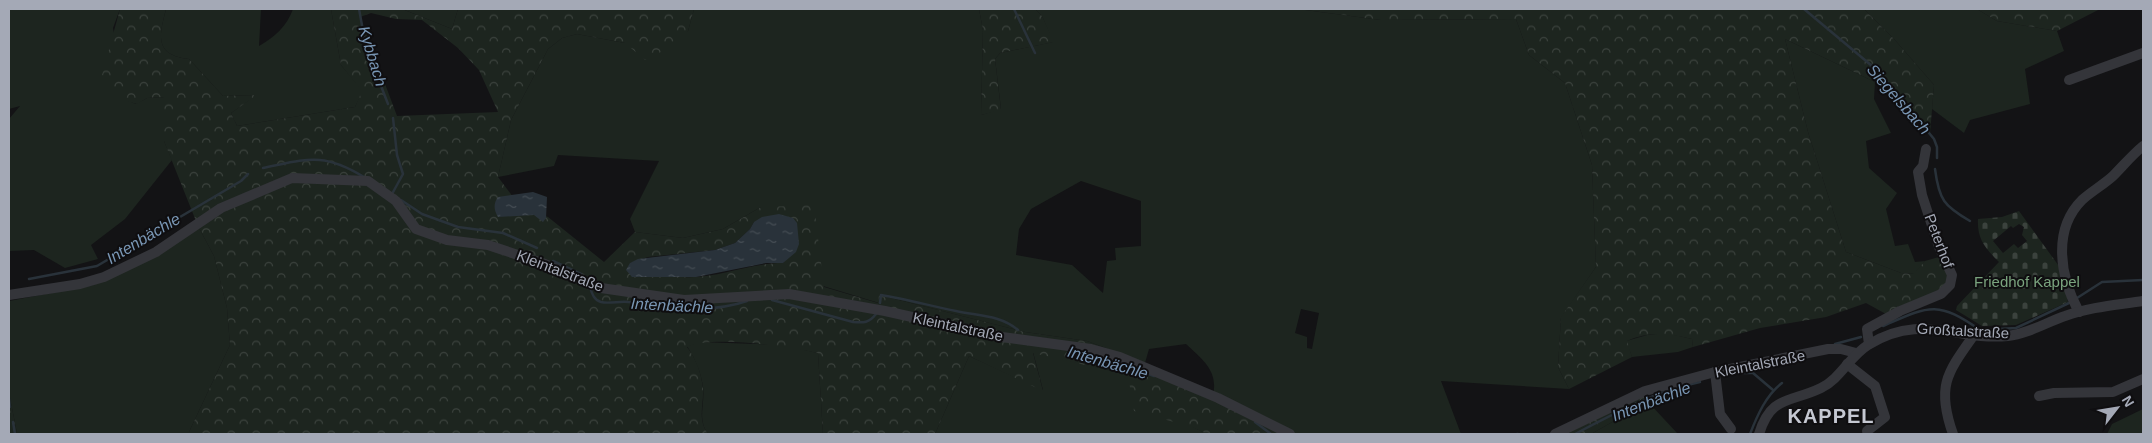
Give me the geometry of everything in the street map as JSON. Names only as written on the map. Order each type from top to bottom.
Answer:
[{"type":"street","points":[[2069,80],[2143,53]]},
{"type":"street","points":[[2075,305],[2067,287],[2062,253],[2063,235],[2066,225],[2082,201],[2113,176],[2125,161],[2143,146]]},
{"type":"street","name":"Peterhof","points":[[1868,339],[1867,329],[1900,311],[1941,294],[1950,285],[1952,275],[1938,247],[1922,195],[1918,172],[1923,166],[1926,149]]},
{"type":"street","name":"Kleintalstraße","points":[[9,295],[80,284],[104,277],[156,252],[222,208],[292,178],[368,181],[396,201],[416,229],[447,240],[488,245],[545,264],[601,288],[684,300],[789,294],[885,311],[1002,337],[1091,349],[1120,357],[1205,392],[1262,418],[1290,434]]},
{"type":"street","name":"Großtalstraße","points":[[1759,434],[1767,414],[1774,406],[1786,399],[1823,387],[1847,364],[1868,339],[1914,328],[2010,336],[2075,305],[2143,301]]},
{"type":"street","points":[[1953,434],[1944,395],[1946,379],[1974,334]]},
{"type":"street","name":"Kleintalstraße","points":[[1555,434],[1645,391],[1715,372],[1828,349],[1840,349],[1856,353]]},
{"type":"street","points":[[1847,364],[1875,386],[1885,416],[1867,431]]},
{"type":"street","points":[[1715,372],[1720,414],[1731,429]]},
{"type":"street","points":[[2039,396],[2054,393],[2113,392],[2143,379]]},
{"type":"green space","points":[[9,9],[120,9],[113,28],[126,100],[136,104],[147,98],[164,97],[164,141],[172,160],[125,219],[91,245],[98,259],[65,268],[34,250],[9,251],[9,119],[20,106],[9,109]]},
{"type":"green space","points":[[120,9],[166,9],[161,36],[164,49],[178,57],[189,59],[223,96],[257,95],[231,113],[237,126],[355,107],[362,91],[341,65],[331,9],[402,9],[452,29],[458,9],[694,9],[688,31],[657,55],[645,60],[625,43],[577,34],[562,38],[548,49],[511,120],[498,177],[519,205],[548,217],[604,262],[635,232],[683,238],[723,229],[761,207],[814,205],[824,287],[878,303],[879,295],[1025,332],[1087,341],[1145,363],[1283,434],[1207,434],[1192,427],[1134,411],[1128,375],[1033,353],[1043,391],[969,356],[935,434],[823,434],[818,353],[770,345],[732,342],[715,342],[687,347],[701,377],[703,388],[702,417],[708,434],[212,434],[189,432],[230,345],[227,308],[214,256],[198,226],[164,141],[164,97],[147,98],[137,104],[126,101],[102,75]],"holes":[[[371,13],[396,19],[422,20],[458,48],[479,70],[498,112],[397,116],[360,17]],[[754,222],[797,235],[799,244],[783,263],[758,265],[696,277],[677,277],[630,263],[648,257],[715,250],[735,243],[750,229]]]},
{"type":"green space","points":[[166,9],[261,9],[259,46],[280,30],[293,9],[331,9],[341,65],[363,91],[355,107],[237,126],[231,113],[256,95],[223,96],[189,59],[178,57],[164,49],[161,36]]},
{"type":"green space","points":[[402,9],[458,9],[452,29]]},
{"type":"green space","points":[[694,9],[979,9],[983,30],[981,115],[1001,109],[995,59],[1000,53],[1053,42],[1042,16],[1035,9],[1298,9],[1381,20],[1516,19],[1529,55],[1565,83],[1592,165],[1596,267],[1561,318],[1558,367],[1569,389],[1441,381],[1461,434],[1283,434],[1212,399],[1214,381],[1212,374],[1204,362],[1186,344],[1149,349],[1145,363],[1087,341],[1025,332],[879,295],[879,303],[823,286],[761,207],[723,229],[683,238],[635,232],[630,219],[659,161],[558,155],[554,166],[498,177],[511,120],[548,49],[562,38],[577,34],[625,43],[688,31]],"holes":[[[1081,181],[1141,201],[1141,246],[1115,248],[1116,260],[1107,261],[1103,293],[1072,265],[1016,255],[1019,229],[1031,209]],[[1301,309],[1319,313],[1312,349],[1307,348],[1307,337],[1295,333]]]},
{"type":"green space","points":[[979,9],[1035,9],[1042,16],[1054,42],[1000,53],[995,59],[1001,110],[981,115],[983,30]]},
{"type":"green space","points":[[1298,9],[1864,9],[1894,39],[1934,85],[1930,134],[1882,76],[1875,82],[1785,39],[1808,132],[1846,252],[1901,273],[1913,274],[1925,261],[1939,257],[1949,277],[1942,291],[1886,314],[1866,303],[1826,317],[1760,328],[1693,347],[1692,339],[1675,336],[1659,334],[1635,338],[1627,341],[1632,357],[1569,389],[1558,367],[1561,317],[1596,267],[1592,165],[1565,83],[1529,55],[1516,19],[1381,20]]},
{"type":"green space","points":[[1864,9],[1977,9],[1997,21],[2057,31],[2064,51],[2025,69],[2030,104],[1970,120],[1964,133],[1932,109],[1934,85],[1894,39]]},
{"type":"green space","points":[[1977,9],[2100,9],[2057,31],[1997,21]]},
{"type":"green space","points":[[1785,39],[1875,82],[1874,99],[1891,133],[1866,141],[1869,168],[1897,193],[1886,209],[1895,246],[1908,244],[1915,262],[1925,261],[1914,274],[1901,273],[1846,252],[1808,132]]},
{"type":"green space","name":"Friedhof Kappel","points":[[2019,211],[2061,269],[2068,302],[2016,325],[1982,326],[1956,310],[1957,306],[1999,262],[1983,243],[1979,232],[1978,219],[2002,217]],"holes":[[[2019,224],[2024,227],[2022,235],[2027,241],[2018,248],[2014,244],[2003,253],[1993,241],[2011,226],[2013,228]]]},
{"type":"green space","points":[[198,226],[214,256],[227,308],[230,345],[189,432],[212,432],[212,434],[17,433],[9,393],[9,301],[93,285]]},
{"type":"green space","points":[[1666,333],[1692,339],[1693,347],[1678,352],[1632,357],[1626,341],[1647,335]]},
{"type":"green space","points":[[701,342],[782,345],[818,353],[823,434],[708,434],[702,417],[702,381],[693,356],[687,346]]},
{"type":"green space","points":[[1033,352],[1128,375],[1193,427],[1207,434],[935,434],[969,356],[1043,390]]},
{"type":"green space","points":[[9,393],[17,433],[18,434],[9,434]]},
{"type":"green space","points":[[1647,393],[1649,403],[1591,434],[1565,434]]},
{"type":"green space","points":[[1649,403],[1678,434],[1591,434],[1628,413]]},
{"type":"green space","points":[[2143,409],[2143,434],[2107,434],[2112,424]]},
{"type":"water","points":[[533,192],[547,197],[546,218],[543,222],[534,215],[498,217],[495,202],[498,197]]},
{"type":"water","points":[[779,214],[793,218],[797,223],[799,244],[796,252],[783,263],[766,263],[696,277],[632,277],[626,270],[630,263],[638,259],[715,250],[735,243],[750,229],[754,222],[762,217]]},
{"type":"waterway","name":"Kybbach","points":[[359,9],[366,47],[388,104]]},
{"type":"waterway","points":[[1014,9],[1035,53]]},
{"type":"waterway","name":"Siegelsbach","points":[[1804,9],[1878,71],[1934,139],[1937,147],[1937,158]]},
{"type":"waterway","name":"Kybbach","points":[[392,194],[403,174],[397,155],[393,118]]},
{"type":"waterway","name":"Intenbächle","points":[[263,168],[304,160],[315,160],[337,164],[364,177]]},
{"type":"waterway","name":"Siegelsbach","points":[[1935,169],[1938,188],[1944,201],[1954,211],[1970,221]]},
{"type":"waterway","name":"Intenbächle","points":[[29,279],[97,266],[241,181],[248,174]]},
{"type":"waterway","name":"Intenbächle","points":[[401,200],[422,214],[458,227],[503,233],[537,248]]},
{"type":"waterway","name":"Intenbächle","points":[[553,261],[581,274]]},
{"type":"waterway","points":[[2077,298],[2102,282],[2143,280]]},
{"type":"waterway","name":"Intenbächle","points":[[590,287],[595,298],[604,303],[625,302],[703,308],[732,305],[747,301]]},
{"type":"waterway","name":"Intenbächle","points":[[880,303],[881,295],[997,319],[1018,330]]},
{"type":"waterway","name":"Intenbächle","points":[[772,300],[853,322],[866,322],[876,314]]},
{"type":"waterway","points":[[1883,326],[1912,314],[1933,309],[1953,314],[1980,330],[2016,328],[2069,303]]},
{"type":"waterway","points":[[1835,344],[1861,337]]},
{"type":"waterway","name":"Intenbächle","points":[[1112,360],[1154,376]]},
{"type":"waterway","name":"Intenbächle","points":[[1735,373],[1753,373],[1773,390]]},
{"type":"waterway","name":"Intenbächle","points":[[1575,434],[1652,397],[1700,382]]},
{"type":"waterway","points":[[1750,434],[1759,413],[1771,393],[1782,383]]},
{"type":"waterway","points":[[9,399],[10,407]]},
{"type":"waterway","points":[[13,422],[15,434]]},
{"type":"waterway","name":"Intenbächle","points":[[1255,422],[1271,434]]},
{"type":"district","name":"KAPPEL","points":[[1831,416]]}]
